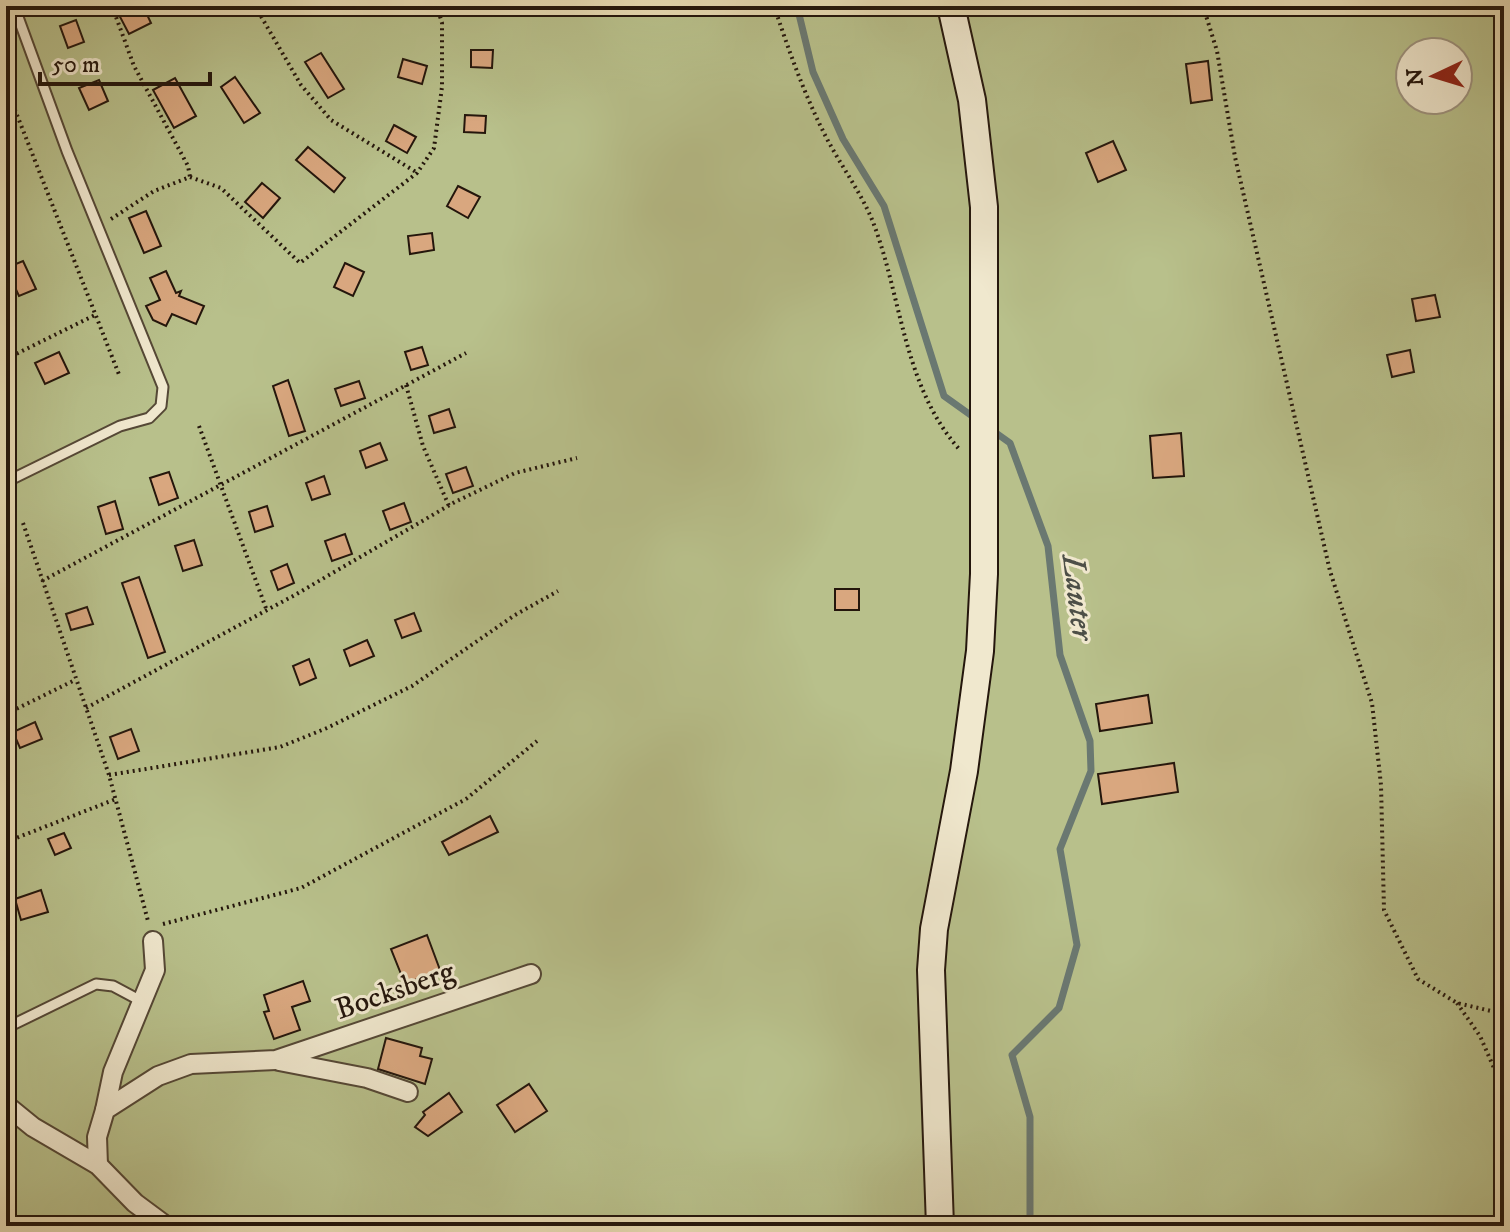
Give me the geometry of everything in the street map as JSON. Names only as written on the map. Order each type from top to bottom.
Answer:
[{"type":"street","points":[[940,1226],[931,970],[934,929],[964,771],[980,651],[985,477],[983,195],[972,100],[951,6]]},
{"type":"street","points":[[98,1165],[97,1137],[113,1072],[155,970],[153,941]]},
{"type":"street","name":"Bocksberg","points":[[276,1060],[531,974]]},
{"type":"street","name":"Bocksberg","points":[[105,1110],[158,1076],[191,1064],[276,1060],[367,1078],[408,1092]]},
{"type":"street","points":[[6,1105],[33,1127],[98,1165],[135,1203],[166,1226]]},
{"type":"lane","points":[[6,482],[120,426],[149,418],[161,406],[163,387],[98,230],[14,6]]},
{"type":"lane","points":[[6,1028],[96,984],[113,986],[143,1002]]},
{"type":"path","points":[[112,6],[134,66],[188,166],[190,177]]},
{"type":"path","points":[[255,6],[301,85],[331,120],[417,173]]},
{"type":"path","points":[[98,230],[124,208],[190,177],[221,188],[300,263],[417,173],[434,148],[442,87],[442,23],[437,6]]},
{"type":"path","points":[[774,6],[822,131],[871,218],[882,248],[905,342],[926,398],[955,445],[985,477]]},
{"type":"path","points":[[1203,6],[1217,51],[1235,157],[1330,571],[1372,703],[1381,785],[1384,910],[1418,979],[1457,1003],[1504,1014]]},
{"type":"path","points":[[6,87],[120,377]]},
{"type":"path","points":[[6,359],[97,314]]},
{"type":"path","points":[[42,581],[466,353]]},
{"type":"path","points":[[406,385],[423,446],[449,506]]},
{"type":"path","points":[[199,426],[267,611]]},
{"type":"path","points":[[86,708],[267,611],[449,506],[515,473],[577,458]]},
{"type":"path","points":[[23,523],[109,775],[149,927],[301,888],[466,799],[537,741]]},
{"type":"path","points":[[109,775],[280,747],[327,728],[412,686],[515,615],[558,591]]},
{"type":"path","points":[[6,714],[75,680]]},
{"type":"path","points":[[6,842],[116,799]]},
{"type":"path","points":[[1457,1003],[1480,1036],[1504,1091]]},
{"type":"green space","points":[[6,6],[1504,6],[1504,1226],[6,1226]]},
{"type":"building","points":[[132,6],[143,6],[151,23],[129,34],[118,13]]},
{"type":"building","points":[[76,20],[84,42],[68,48],[60,26]]},
{"type":"building","points":[[471,50],[493,50],[492,68],[471,67]]},
{"type":"building","points":[[321,53],[344,89],[328,98],[305,62]]},
{"type":"building","points":[[403,59],[427,66],[422,84],[398,77]]},
{"type":"building","points":[[1208,61],[1212,100],[1191,103],[1186,64]]},
{"type":"building","points":[[235,77],[260,113],[244,123],[221,87]]},
{"type":"building","points":[[175,78],[196,116],[174,128],[153,90]]},
{"type":"building","points":[[99,80],[108,101],[89,110],[79,88]]},
{"type":"building","points":[[465,115],[486,116],[485,133],[464,132]]},
{"type":"building","points":[[394,125],[416,137],[407,153],[386,141]]},
{"type":"building","points":[[1113,141],[1126,170],[1098,182],[1086,153]]},
{"type":"building","points":[[308,147],[345,178],[334,192],[296,160]]},
{"type":"building","points":[[262,183],[280,198],[263,218],[245,202]]},
{"type":"building","points":[[458,186],[480,197],[468,218],[447,206]]},
{"type":"building","points":[[146,211],[161,246],[144,253],[129,218]]},
{"type":"building","points":[[432,233],[434,250],[410,254],[408,236]]},
{"type":"building","points":[[23,261],[36,289],[19,296],[6,268]]},
{"type":"building","points":[[345,263],[364,272],[353,296],[334,287]]},
{"type":"building","points":[[166,271],[176,293],[181,291],[179,296],[204,306],[196,324],[172,314],[166,326],[153,320],[146,306],[160,300],[150,278]]},
{"type":"building","points":[[1435,295],[1440,317],[1416,321],[1412,299]]},
{"type":"building","points":[[422,347],[428,365],[411,370],[405,352]]},
{"type":"building","points":[[1410,350],[1414,372],[1392,377],[1387,355]]},
{"type":"building","points":[[59,352],[69,373],[45,384],[35,363]]},
{"type":"building","points":[[288,380],[305,431],[289,436],[273,386]]},
{"type":"building","points":[[359,381],[365,398],[341,406],[335,389]]},
{"type":"building","points":[[449,409],[455,427],[434,433],[429,416]]},
{"type":"building","points":[[1181,433],[1184,476],[1153,478],[1150,436]]},
{"type":"building","points":[[380,443],[387,460],[366,468],[360,451]]},
{"type":"building","points":[[466,467],[473,486],[453,493],[446,474]]},
{"type":"building","points":[[169,472],[178,498],[159,505],[150,478]]},
{"type":"building","points":[[324,476],[330,494],[312,500],[306,483]]},
{"type":"building","points":[[115,501],[123,529],[106,534],[98,507]]},
{"type":"building","points":[[404,503],[411,522],[390,530],[383,511]]},
{"type":"building","points":[[267,506],[273,526],[255,532],[249,512]]},
{"type":"building","points":[[345,534],[352,554],[332,561],[325,541]]},
{"type":"building","points":[[194,540],[202,565],[183,571],[175,546]]},
{"type":"building","points":[[287,564],[294,583],[278,590],[271,571]]},
{"type":"building","points":[[139,577],[165,652],[148,658],[122,583]]},
{"type":"building","points":[[835,589],[859,589],[859,610],[835,610]]},
{"type":"building","points":[[87,607],[93,624],[71,630],[66,614]]},
{"type":"building","points":[[414,613],[421,631],[402,638],[395,620]]},
{"type":"building","points":[[367,640],[374,656],[350,666],[344,650]]},
{"type":"building","points":[[309,659],[316,678],[300,685],[293,666]]},
{"type":"building","points":[[1148,695],[1152,723],[1100,731],[1096,704]]},
{"type":"building","points":[[35,722],[42,739],[20,748],[13,732]]},
{"type":"building","points":[[131,729],[139,751],[118,759],[110,737]]},
{"type":"building","points":[[1174,763],[1178,792],[1102,804],[1098,774]]},
{"type":"building","points":[[490,816],[498,832],[449,855],[442,842]]},
{"type":"building","points":[[64,833],[71,848],[55,855],[48,839]]},
{"type":"building","points":[[41,890],[48,912],[21,920],[15,899]]},
{"type":"building","points":[[427,935],[440,970],[405,984],[391,949]]},
{"type":"building","points":[[303,981],[310,1001],[292,1007],[300,1030],[274,1039],[264,1012],[269,1011],[264,995]]},
{"type":"building","points":[[386,1038],[422,1048],[420,1056],[432,1059],[425,1084],[378,1069]]},
{"type":"building","points":[[529,1084],[547,1111],[515,1132],[497,1105]]},
{"type":"building","points":[[449,1093],[462,1112],[428,1136],[415,1127],[425,1115],[423,1112]]},
{"type":"waterway","name":"Lauter","points":[[797,6],[813,72],[843,139],[884,206],[944,396],[979,421]]},
{"type":"waterway","name":"Lauter","points":[[989,428],[1010,443],[1048,546],[1060,655],[1090,741],[1091,771],[1060,849],[1077,945],[1059,1008],[1012,1055],[1030,1117],[1030,1226]]}]
